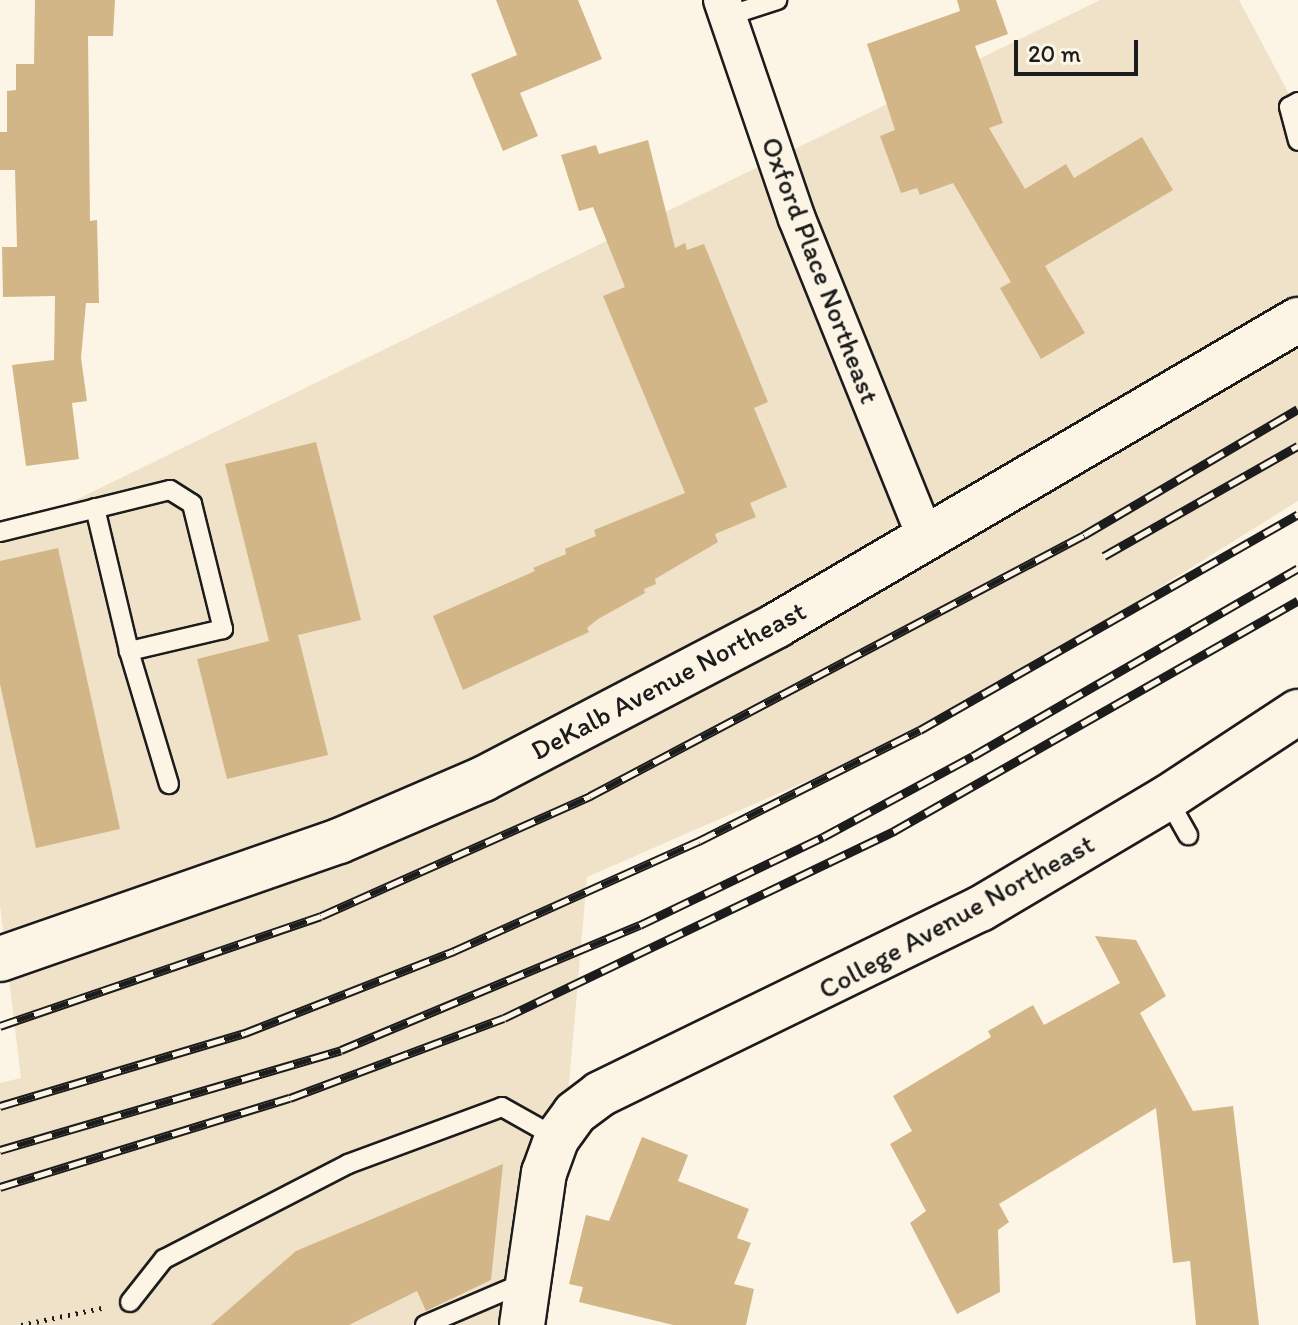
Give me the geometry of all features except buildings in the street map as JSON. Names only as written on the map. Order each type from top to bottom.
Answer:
[{"type":"main road","name":"DeKalb Avenue Northeast","points":[[0,959],[339,841],[483,779],[777,625],[1298,320]]},
{"type":"main road","name":"College Avenue Northeast","points":[[522,1325],[544,1173],[557,1138],[575,1113],[600,1094],[1178,816],[1298,712]]},
{"type":"street","name":"Oxford Place Northeast","points":[[725,8],[797,219],[926,538]]},
{"type":"lane","points":[[725,8],[777,0]]},
{"type":"lane","points":[[1298,102],[1289,107],[1298,141]]},
{"type":"lane","points":[[0,532],[170,490],[192,504],[223,629],[129,651]]},
{"type":"lane","points":[[95,508],[129,651],[169,784]]},
{"type":"lane","points":[[130,1302],[164,1259],[348,1164],[502,1107],[557,1138]]},
{"type":"lane","points":[[425,1325],[526,1282]]},
{"type":"path","points":[[21,1325],[130,1302]]},
{"type":"shaded area","points":[[1100,0],[1239,0],[1298,111],[1298,501],[945,721],[587,877],[548,1325],[0,1325],[0,1083],[21,1078],[0,905],[0,537]]},
{"type":"railway","points":[[0,1026],[321,916],[590,796],[1084,535],[1298,409]]},
{"type":"railway","points":[[1104,556],[1298,446]]},
{"type":"railway","points":[[0,1106],[245,1033],[454,951],[699,841],[920,730],[1298,514]]},
{"type":"railway","points":[[0,1150],[341,1050],[640,925],[823,837],[973,756],[1298,568]]},
{"type":"railway","points":[[0,1187],[290,1098],[504,1018],[894,831],[1298,601]]}]
